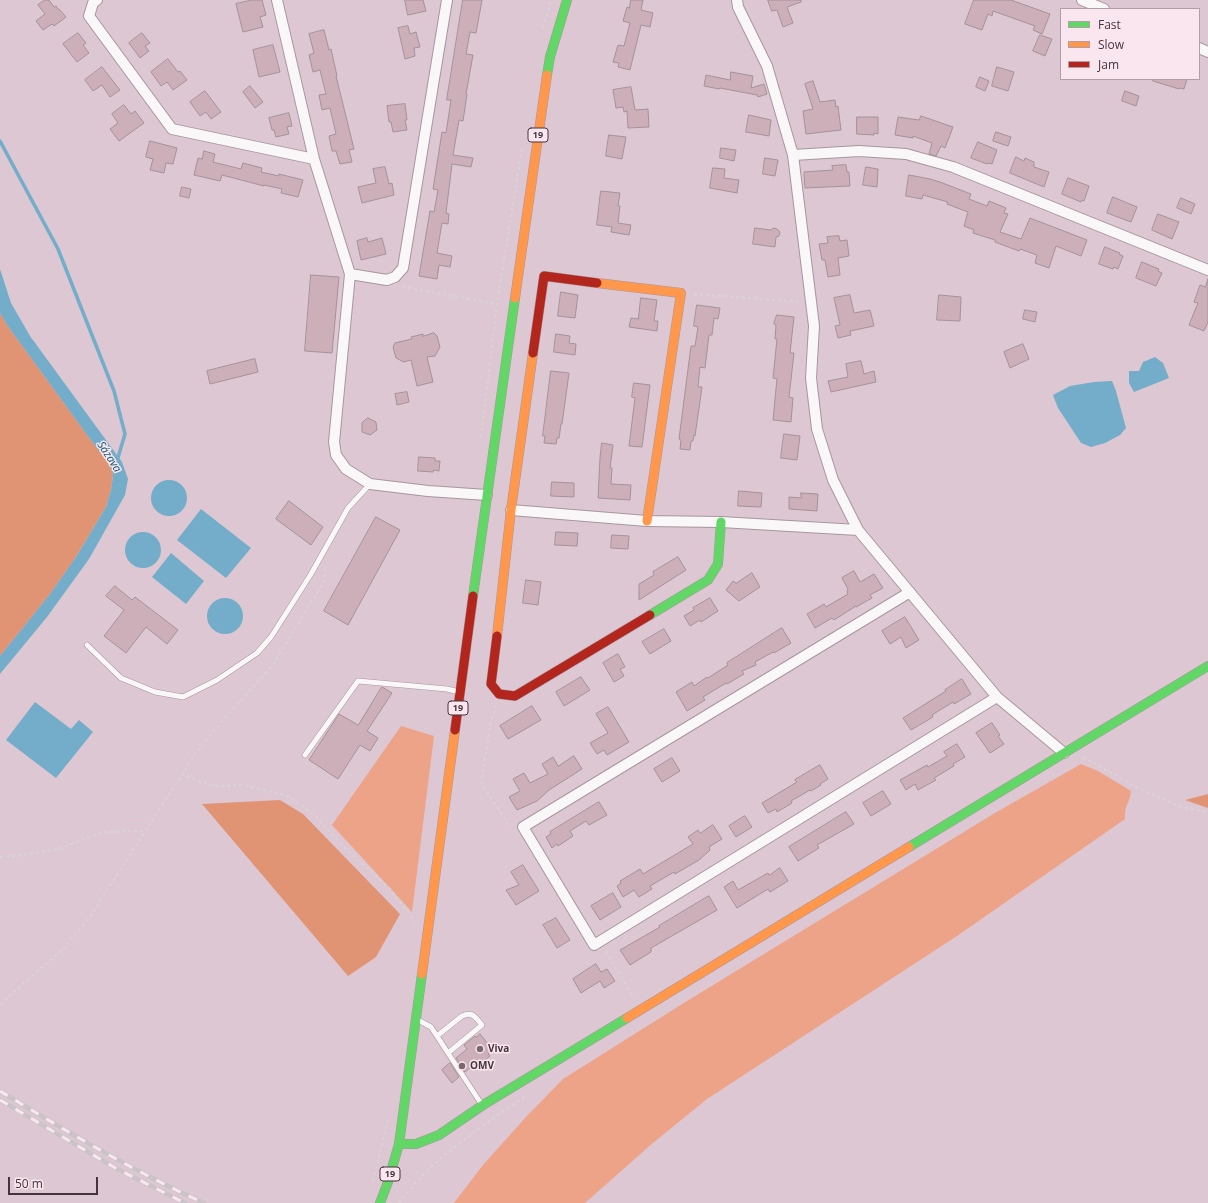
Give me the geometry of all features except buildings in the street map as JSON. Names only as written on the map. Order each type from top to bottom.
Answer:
[{"type":"street","points":[[97,0],[94,3],[89,16],[172,129],[314,159]]},
{"type":"street","points":[[277,0],[314,159],[350,274],[334,442],[336,455],[346,468],[370,484],[428,491],[487,495]]},
{"type":"street","points":[[350,274],[387,280],[395,277],[403,268],[447,0]]},
{"type":"street","name":"19","points":[[380,1203],[388,1182],[398,1144],[487,495],[550,57],[567,0]]},
{"type":"street","points":[[737,0],[738,7],[767,66],[793,155],[814,326],[811,378],[817,429],[832,480],[858,530],[997,697],[1064,753]]},
{"type":"street","points":[[1082,0],[1102,8]]},
{"type":"street","points":[[793,155],[859,151],[906,154],[953,166],[1208,270]]},
{"type":"street","points":[[647,521],[681,293],[544,276],[511,510],[491,684],[499,694],[516,696],[708,580],[718,564],[721,522]]},
{"type":"street","points":[[511,510],[647,521],[721,522],[858,530]]},
{"type":"street","points":[[910,592],[523,827],[594,945],[997,697]]},
{"type":"street","points":[[398,1144],[416,1144],[439,1135],[483,1105],[1208,666]]},
{"type":"lane","points":[[87,644],[121,678],[155,692],[183,697],[217,680],[256,653],[276,631],[325,551],[348,508],[370,484]]},
{"type":"lane","points":[[305,755],[358,681],[447,689],[460,692]]},
{"type":"lane","points":[[437,1036],[462,1016],[467,1014],[474,1016],[482,1025],[448,1053]]},
{"type":"lane","points":[[416,1019],[431,1027],[483,1105]]},
{"type":"path","points":[[542,34],[551,0]]},
{"type":"path","points":[[480,439],[497,304],[522,148]]},
{"type":"path","points":[[395,277],[405,287],[497,304]]},
{"type":"path","points":[[681,293],[811,303]]},
{"type":"path","points":[[0,1004],[61,951],[90,918],[196,753],[221,722],[272,666],[325,580],[325,551]]},
{"type":"path","points":[[499,694],[491,722],[481,782],[508,824],[523,827]]},
{"type":"path","points":[[1082,757],[1136,787],[1178,806],[1208,812]]},
{"type":"path","points":[[182,773],[198,781],[218,786],[244,785],[288,796],[314,815],[345,848],[391,890],[415,922]]},
{"type":"path","points":[[0,857],[58,849],[103,832],[145,831]]},
{"type":"path","points":[[600,941],[641,1010]]},
{"type":"shaded area","points":[[0,313],[7,325],[110,465],[113,475],[111,490],[106,507],[74,560],[50,594],[0,656]]},
{"type":"shaded area","points":[[401,726],[434,736],[412,912],[332,825]]},
{"type":"shaded area","points":[[1081,764],[1098,771],[1131,791],[1125,811],[1125,819],[957,936],[707,1099],[654,1142],[585,1203],[454,1203],[483,1165],[526,1117],[563,1079],[687,1001],[995,813]]},
{"type":"shaded area","points":[[1208,794],[1208,808],[1185,800]]},
{"type":"shaded area","points":[[280,800],[303,814],[400,914],[376,957],[348,976],[202,804]]},
{"type":"water","name":"Sázava","points":[[0,269],[11,303],[30,336],[122,462],[128,479],[125,495],[89,559],[47,617],[0,674],[0,656],[50,594],[76,557],[106,507],[111,490],[113,475],[110,465],[7,325],[0,313]]},
{"type":"water","points":[[1155,357],[1163,363],[1169,378],[1134,392],[1129,383],[1129,371],[1139,371],[1143,362]]},
{"type":"water","points":[[1112,381],[1126,428],[1120,435],[1105,443],[1091,447],[1081,443],[1058,408],[1053,395],[1070,386]]},
{"type":"water","points":[[169,480],[179,483],[184,488],[187,498],[184,508],[179,513],[169,516],[159,513],[154,508],[151,498],[154,488],[159,483]]},
{"type":"water","points":[[201,509],[251,548],[226,578],[177,540]]},
{"type":"water","points":[[143,532],[153,535],[158,540],[161,550],[158,560],[153,565],[143,568],[133,565],[128,560],[125,550],[128,540],[133,535]]},
{"type":"water","points":[[171,553],[204,581],[186,604],[152,577]]},
{"type":"water","points":[[225,598],[235,601],[240,606],[243,616],[240,626],[235,631],[225,634],[215,631],[210,626],[207,616],[210,606],[215,601]]},
{"type":"water","points":[[35,702],[71,729],[79,720],[93,732],[56,778],[6,740]]},
{"type":"waterway","name":"Sázava","points":[[0,141],[58,249],[114,391],[125,434],[117,461]]},
{"type":"railway","points":[[0,1091],[75,1136],[151,1178],[204,1203]]},
{"type":"railway","points":[[0,1100],[117,1169],[185,1203]]},
{"type":"traffic: fast","points":[[547,75],[550,57],[567,0]]},
{"type":"traffic: fast","points":[[473,596],[515,298]]},
{"type":"traffic: fast","points":[[650,615],[708,580],[718,564],[721,522]]},
{"type":"traffic: fast","points":[[909,847],[1208,666]]},
{"type":"traffic: fast","points":[[380,1203],[399,1144],[422,974]]},
{"type":"traffic: fast","points":[[399,1144],[416,1144],[439,1135],[483,1105],[627,1018]]},
{"type":"traffic: slow","points":[[515,298],[547,75]]},
{"type":"traffic: slow","points":[[597,283],[681,293],[647,521]]},
{"type":"traffic: slow","points":[[497,636],[511,510],[533,353]]},
{"type":"traffic: slow","points":[[422,974],[455,730]]},
{"type":"traffic: slow","points":[[627,1018],[909,847]]},
{"type":"traffic: jam","points":[[533,353],[544,276],[597,283]]},
{"type":"traffic: jam","points":[[455,730],[473,596]]},
{"type":"traffic: jam","points":[[497,636],[491,684],[499,694],[515,696],[650,615]]},
{"type":"place","name":"Viva","points":[[480,1049]]},
{"type":"place","name":"OMV","points":[[462,1066]]}]
